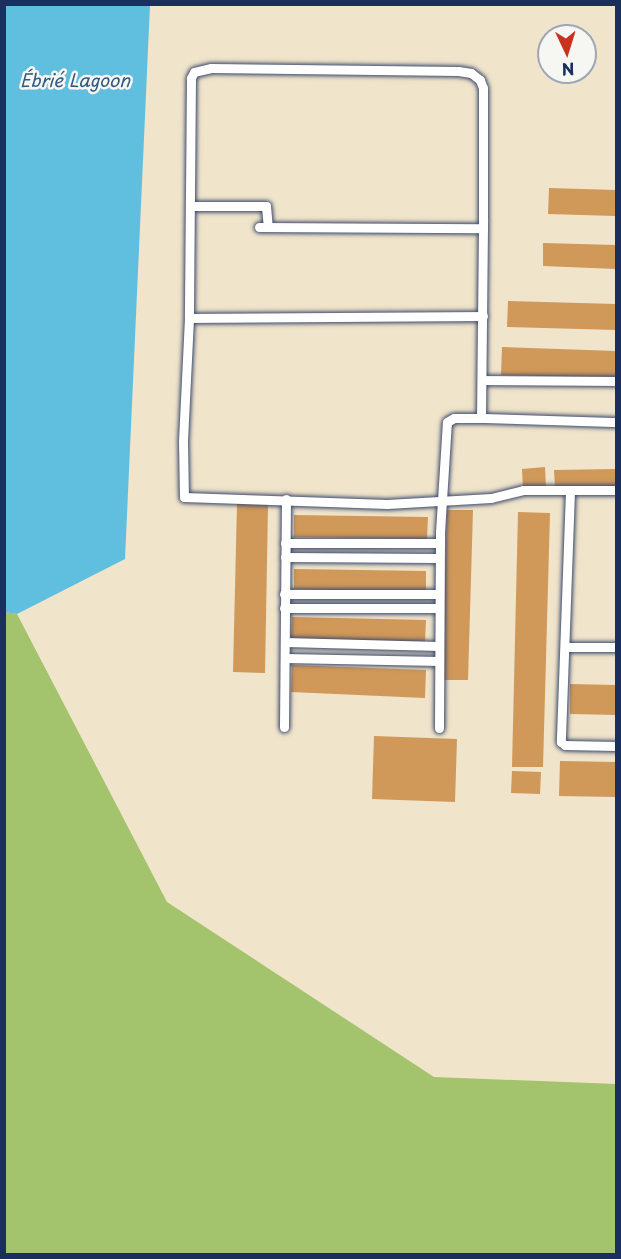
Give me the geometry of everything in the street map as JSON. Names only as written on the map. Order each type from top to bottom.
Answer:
[{"type":"lane","points":[[481,418],[483,88],[480,80],[471,73],[458,71],[211,68],[194,72],[191,78],[189,318],[183,441],[184,497],[387,504],[498,497],[524,490],[616,490]]},
{"type":"lane","points":[[190,206],[266,206],[268,210],[263,227],[483,228]]},
{"type":"lane","points":[[189,318],[483,316]]},
{"type":"lane","points":[[482,380],[616,381]]},
{"type":"lane","points":[[439,728],[439,558],[447,422],[454,418],[481,418],[616,422]]},
{"type":"lane","points":[[570,491],[561,742],[566,745],[616,746]]},
{"type":"lane","points":[[284,727],[286,499]]},
{"type":"lane","points":[[285,543],[440,543]]},
{"type":"lane","points":[[285,557],[439,558]]},
{"type":"lane","points":[[285,594],[440,594]]},
{"type":"lane","points":[[284,608],[439,608]]},
{"type":"lane","points":[[285,642],[439,646]]},
{"type":"lane","points":[[565,647],[616,647]]},
{"type":"lane","points":[[285,658],[439,661]]},
{"type":"green space","points":[[5,612],[17,614],[167,902],[434,1077],[616,1084],[616,1254],[5,1254]]},
{"type":"water","name":"Ébrié Lagoon","points":[[5,4],[150,5],[125,559],[17,614],[4,612]]},
{"type":"building","points":[[549,188],[616,190],[616,216],[548,214]]},
{"type":"building","points":[[543,243],[616,245],[616,269],[543,266]]},
{"type":"building","points":[[508,301],[616,304],[616,330],[507,327]]},
{"type":"building","points":[[502,347],[616,351],[616,378],[501,375]]},
{"type":"building","points":[[545,467],[546,488],[523,490],[522,469]]},
{"type":"building","points":[[616,469],[616,487],[555,489],[554,470]]},
{"type":"building","points":[[237,504],[268,505],[265,673],[233,672]]},
{"type":"building","points":[[447,510],[473,510],[468,680],[442,680]]},
{"type":"building","points":[[518,512],[550,513],[543,767],[512,767]]},
{"type":"building","points":[[294,515],[428,517],[427,539],[294,537]]},
{"type":"building","points":[[294,569],[426,571],[426,592],[294,589]]},
{"type":"building","points":[[292,617],[426,620],[425,642],[291,639]]},
{"type":"building","points":[[292,665],[426,670],[425,698],[291,692]]},
{"type":"building","points":[[570,684],[616,685],[616,715],[570,714]]},
{"type":"building","points":[[374,736],[457,739],[455,802],[372,799]]},
{"type":"building","points":[[560,761],[616,762],[616,797],[559,796]]},
{"type":"building","points":[[512,771],[541,772],[540,794],[511,793]]}]
